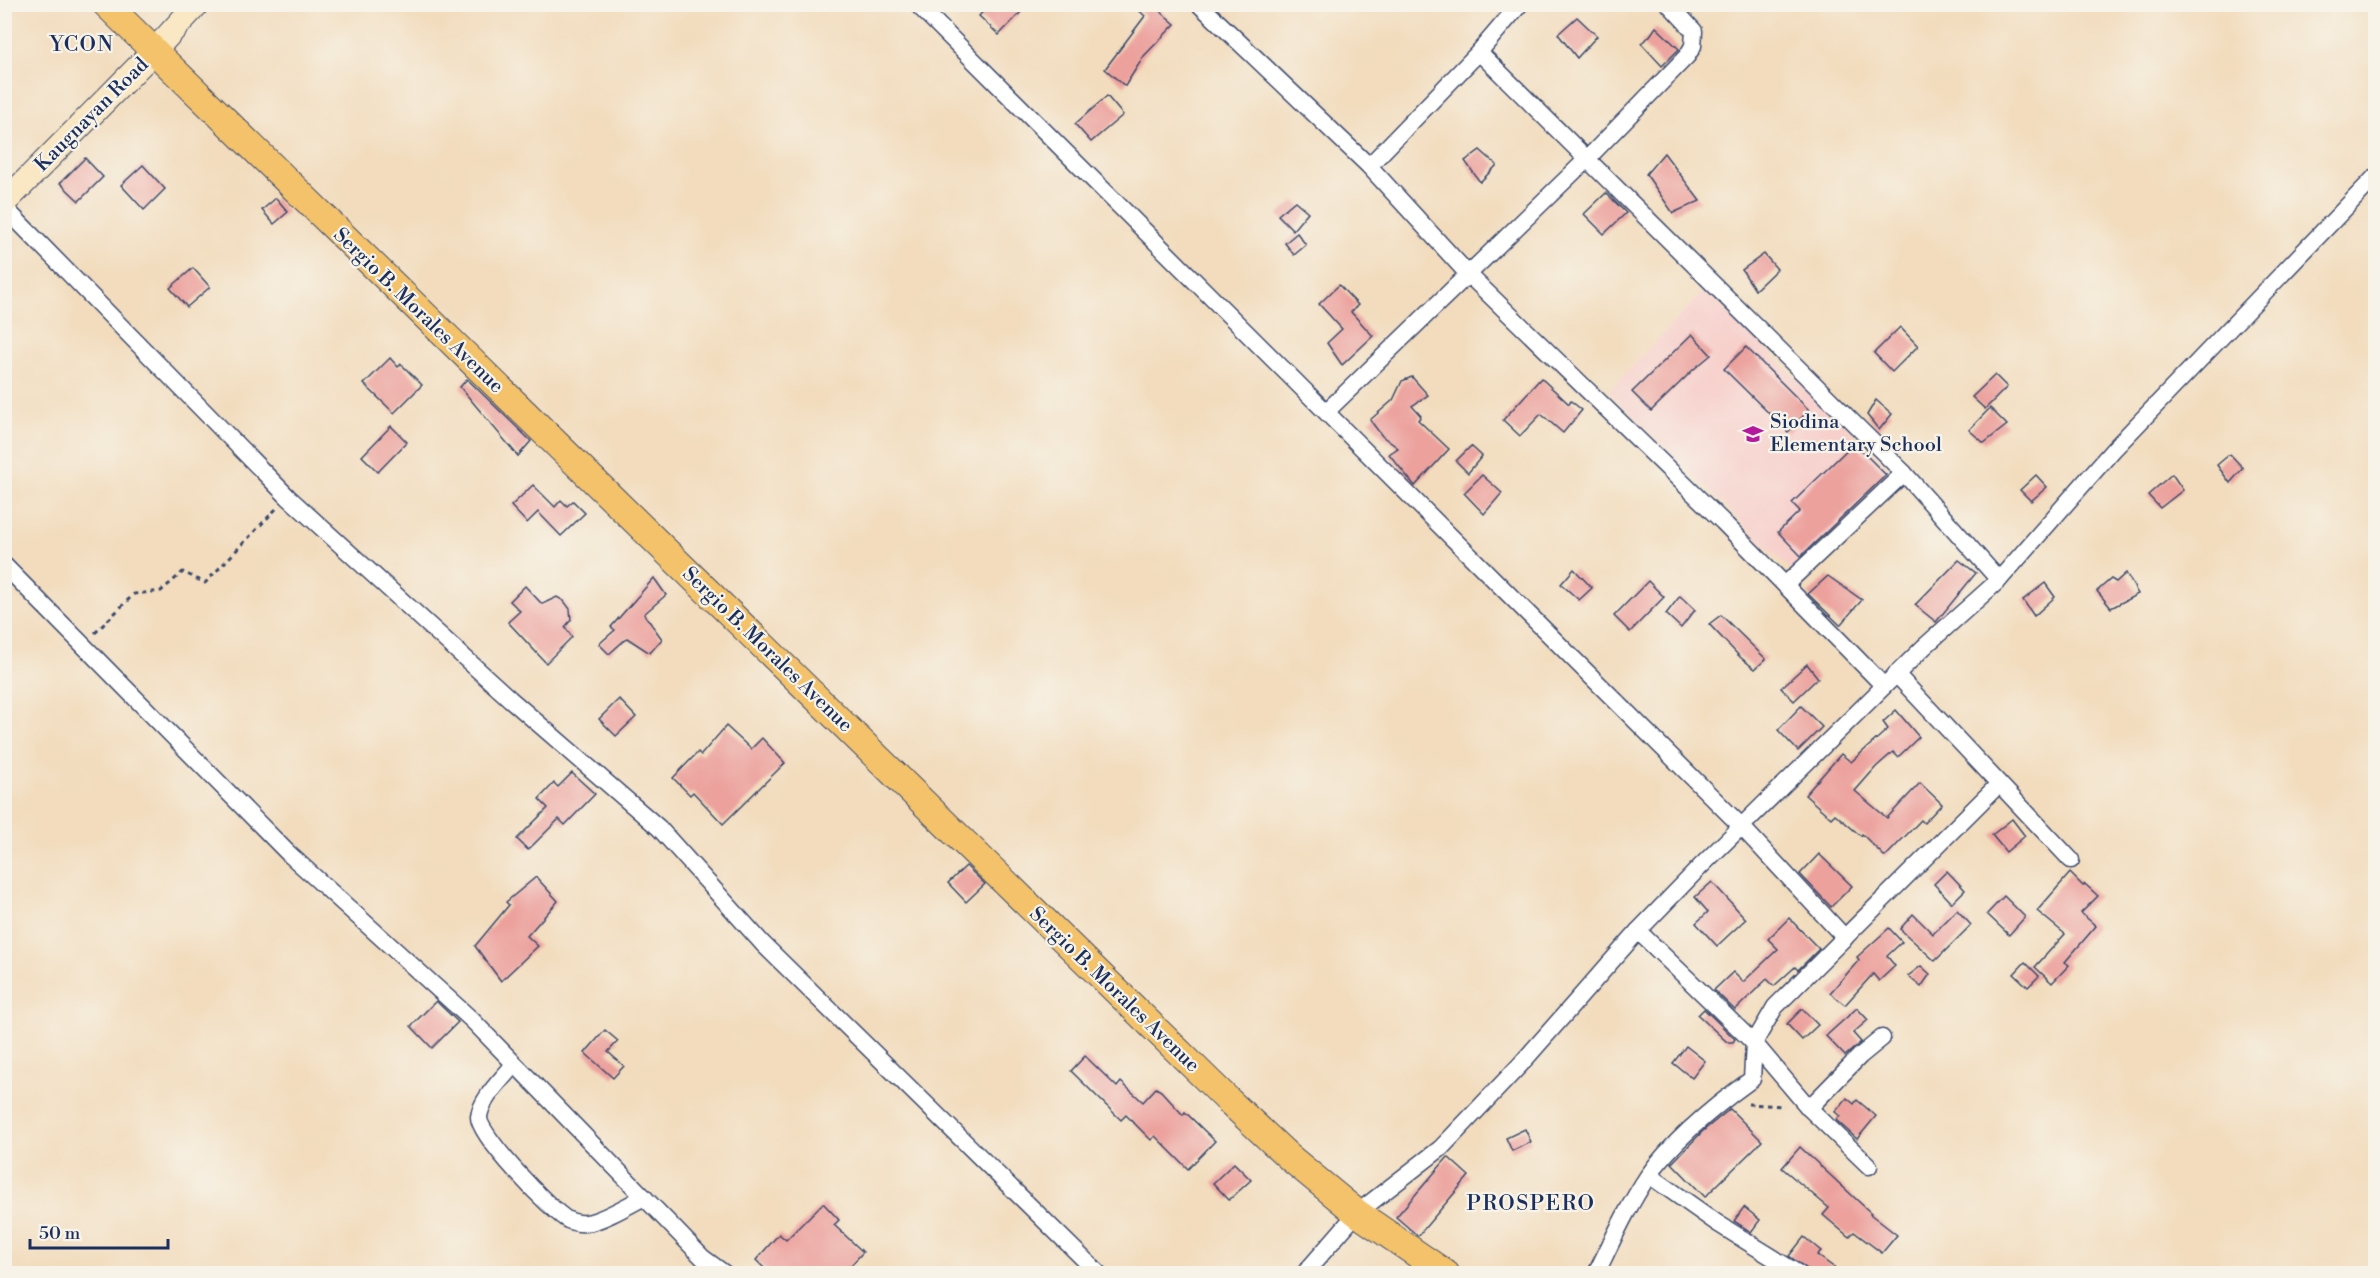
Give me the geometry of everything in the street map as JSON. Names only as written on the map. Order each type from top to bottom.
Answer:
[{"type":"main road","name":"Sergio B. Morales Avenue","points":[[106,4],[1147,1023],[1289,1157],[1357,1213],[1446,1274]]},
{"type":"street","name":"Kaugnayan Road","points":[[4,205],[197,4]]},
{"type":"street","points":[[917,4],[1741,826],[1845,938]]},
{"type":"street","points":[[1198,4],[1369,166],[1468,274],[1785,585],[1890,680],[1999,784],[2071,860]]},
{"type":"street","points":[[1369,166],[1479,52],[1520,4]]},
{"type":"street","points":[[1327,411],[1586,160],[1687,56],[1693,46],[1694,31],[1669,4]]},
{"type":"street","points":[[1479,52],[1904,473],[1999,580]]},
{"type":"street","points":[[1304,1274],[1357,1213],[1441,1148],[1520,1065],[1638,931],[1741,826],[1890,680],[1999,580],[2113,450],[2376,176]]},
{"type":"street","points":[[4,205],[288,497],[510,699],[659,828],[763,945],[1099,1274]]},
{"type":"street","points":[[1785,585],[1904,473]]},
{"type":"street","points":[[4,565],[288,853],[472,1020],[704,1258],[725,1274]]},
{"type":"street","points":[[1596,1274],[1649,1175],[1680,1140],[1721,1102],[1752,1079],[1754,1042],[1775,1007],[1999,784]]},
{"type":"street","points":[[1638,931],[1754,1042],[1809,1108],[1869,1166]]},
{"type":"street","points":[[1809,1108],[1860,1056],[1882,1038]]},
{"type":"street","points":[[514,1064],[489,1096],[479,1116],[480,1125],[512,1166],[555,1210],[567,1220],[576,1223],[593,1221],[644,1197]]},
{"type":"street","points":[[1649,1175],[1709,1218],[1799,1274]]},
{"type":"path","points":[[84,645],[134,594],[161,591],[183,572],[205,583],[288,497]]},
{"type":"path","points":[[1721,1102],[1809,1108]]},
{"type":"shaded area","name":"Siodina Elementary School","points":[[1705,290],[1897,476],[1795,574],[1608,392]]},
{"type":"building","points":[[990,4],[1013,4],[1021,12],[999,35],[979,16]]},
{"type":"building","points":[[1132,4],[1152,4],[1175,24],[1144,56],[1125,86],[1105,69],[1145,16]]},
{"type":"building","points":[[1577,17],[1597,36],[1577,58],[1558,34]]},
{"type":"building","points":[[1656,27],[1679,49],[1662,66],[1641,43]]},
{"type":"building","points":[[1107,96],[1123,115],[1091,142],[1075,124]]},
{"type":"building","points":[[1480,150],[1497,165],[1480,182],[1465,161]]},
{"type":"building","points":[[1664,153],[1700,201],[1673,213],[1646,174]]},
{"type":"building","points":[[85,158],[103,177],[79,201],[60,183]]},
{"type":"building","points":[[143,165],[165,189],[144,210],[121,185]]},
{"type":"building","points":[[1606,193],[1626,213],[1604,234],[1584,214]]},
{"type":"building","points":[[276,198],[288,212],[274,224],[262,210]]},
{"type":"building","points":[[1295,201],[1308,212],[1293,230],[1278,215]]},
{"type":"building","points":[[1297,233],[1306,245],[1294,255],[1285,243]]},
{"type":"building","points":[[1764,254],[1777,269],[1755,290],[1742,270]]},
{"type":"building","points":[[193,268],[210,287],[187,307],[170,288]]},
{"type":"building","points":[[1339,285],[1358,305],[1351,312],[1373,336],[1342,365],[1327,343],[1342,329],[1319,304]]},
{"type":"building","points":[[1900,327],[1918,346],[1892,372],[1874,353]]},
{"type":"building","points":[[1692,334],[1711,355],[1651,411],[1632,392]]},
{"type":"building","points":[[1746,347],[1809,410],[1788,432],[1724,369]]},
{"type":"building","points":[[390,358],[398,367],[401,364],[422,385],[394,413],[364,384]]},
{"type":"building","points":[[1995,375],[2007,387],[1985,409],[1972,397]]},
{"type":"building","points":[[1412,377],[1428,395],[1412,406],[1421,416],[1418,420],[1449,449],[1415,486],[1389,454],[1398,448],[1382,436],[1370,420],[1393,400],[1402,381]]},
{"type":"building","points":[[1541,378],[1569,404],[1571,401],[1582,410],[1563,433],[1541,414],[1520,436],[1503,420]]},
{"type":"building","points":[[467,379],[531,441],[518,456],[460,387]]},
{"type":"building","points":[[1876,400],[1892,414],[1879,430],[1867,415]]},
{"type":"building","points":[[1990,408],[2007,425],[1984,443],[1969,430]]},
{"type":"building","points":[[391,426],[407,442],[378,472],[362,456]]},
{"type":"building","points":[[1854,443],[1886,475],[1801,556],[1778,532],[1800,511],[1792,503]]},
{"type":"building","points":[[1471,446],[1482,456],[1468,473],[1456,461]]},
{"type":"building","points":[[2230,454],[2243,468],[2230,483],[2217,465]]},
{"type":"building","points":[[2172,474],[2183,490],[2160,508],[2148,495]]},
{"type":"building","points":[[1482,475],[1502,493],[1484,514],[1464,493]]},
{"type":"building","points":[[2036,475],[2047,487],[2031,501],[2020,490]]},
{"type":"building","points":[[533,485],[555,507],[561,500],[567,506],[573,501],[585,513],[561,536],[538,512],[527,523],[511,506]]},
{"type":"building","points":[[1959,560],[1976,573],[1936,622],[1915,605]]},
{"type":"building","points":[[1574,569],[1592,588],[1579,600],[1561,584]]},
{"type":"building","points":[[2126,573],[2138,594],[2111,608],[2097,591],[2111,579],[2116,582]]},
{"type":"building","points":[[1828,576],[1862,600],[1840,625],[1808,594]]},
{"type":"building","points":[[654,578],[666,595],[644,614],[662,639],[650,653],[627,638],[609,654],[599,644],[615,630],[611,627]]},
{"type":"building","points":[[1648,581],[1664,597],[1630,632],[1614,616]]},
{"type":"building","points":[[2045,583],[2055,597],[2034,616],[2023,600]]},
{"type":"building","points":[[525,586],[542,604],[557,597],[564,601],[570,609],[571,620],[565,627],[572,637],[546,663],[508,622],[520,611],[510,601]]},
{"type":"building","points":[[1680,596],[1695,610],[1681,628],[1666,614]]},
{"type":"building","points":[[1721,615],[1766,659],[1755,669],[1740,657],[1709,624]]},
{"type":"building","points":[[1807,664],[1818,678],[1794,701],[1781,688]]},
{"type":"building","points":[[619,699],[636,717],[616,736],[599,719]]},
{"type":"building","points":[[1801,706],[1822,727],[1798,751],[1778,730]]},
{"type":"building","points":[[1896,710],[1919,737],[1898,757],[1893,752],[1855,791],[1887,818],[1920,783],[1942,804],[1924,823],[1921,820],[1885,857],[1862,834],[1861,836],[1835,814],[1831,818],[1805,795],[1841,754],[1851,762],[1888,729],[1883,722]]},
{"type":"building","points":[[726,726],[751,749],[762,738],[785,763],[723,824],[693,792],[690,795],[673,778],[698,752],[701,755]]},
{"type":"building","points":[[572,773],[595,794],[565,825],[559,819],[528,850],[517,839],[548,808],[539,799],[554,783],[558,787]]},
{"type":"building","points":[[2012,819],[2025,836],[2006,852],[1992,835]]},
{"type":"building","points":[[1819,854],[1852,886],[1831,907],[1800,874]]},
{"type":"building","points":[[966,866],[985,884],[966,902],[948,883]]},
{"type":"building","points":[[1947,871],[1965,890],[1952,903],[1934,884]]},
{"type":"building","points":[[2070,873],[2098,896],[2081,913],[2096,926],[2065,962],[2069,965],[2052,983],[2035,967],[2065,934],[2037,911]]},
{"type":"building","points":[[536,877],[558,901],[527,936],[538,946],[501,981],[475,946],[509,905],[506,902]]},
{"type":"building","points":[[1712,882],[1746,919],[1717,946],[1696,923],[1708,912],[1695,897]]},
{"type":"building","points":[[2004,896],[2025,917],[2009,935],[1987,914]]},
{"type":"building","points":[[1957,910],[1971,925],[1935,961],[1900,929],[1913,914],[1933,934]]},
{"type":"building","points":[[1789,918],[1819,949],[1798,970],[1795,967],[1774,986],[1767,979],[1735,1010],[1714,990],[1733,972],[1743,982],[1778,949],[1768,939]]},
{"type":"building","points":[[1889,928],[1902,942],[1887,956],[1895,966],[1879,981],[1873,974],[1845,1005],[1830,993],[1859,960],[1857,957]]},
{"type":"building","points":[[2025,962],[2039,976],[2028,987],[2014,974]]},
{"type":"building","points":[[1921,966],[1930,974],[1921,987],[1908,976]]},
{"type":"building","points":[[436,1001],[458,1022],[432,1048],[411,1026]]},
{"type":"building","points":[[1857,1008],[1868,1020],[1853,1033],[1861,1042],[1845,1056],[1826,1036]]},
{"type":"building","points":[[1704,1009],[1735,1039],[1733,1042],[1727,1042],[1698,1015]]},
{"type":"building","points":[[1802,1009],[1818,1025],[1802,1040],[1787,1024]]},
{"type":"building","points":[[605,1030],[618,1041],[608,1052],[624,1066],[613,1078],[585,1053]]},
{"type":"building","points":[[1686,1046],[1705,1061],[1692,1078],[1673,1063]]},
{"type":"building","points":[[1085,1056],[1117,1087],[1121,1082],[1143,1102],[1156,1088],[1161,1091],[1183,1115],[1185,1112],[1215,1141],[1188,1169],[1155,1136],[1151,1140],[1126,1115],[1121,1120],[1071,1071]]},
{"type":"building","points":[[1847,1098],[1854,1104],[1857,1100],[1876,1116],[1857,1139],[1836,1120],[1840,1116],[1835,1112]]},
{"type":"building","points":[[1730,1109],[1762,1141],[1705,1197],[1672,1163],[1703,1131]]},
{"type":"building","points":[[1525,1129],[1531,1142],[1512,1151],[1506,1138]]},
{"type":"building","points":[[1800,1147],[1870,1214],[1897,1235],[1882,1253],[1854,1232],[1849,1237],[1823,1215],[1829,1208],[1782,1168]]},
{"type":"building","points":[[1448,1157],[1469,1176],[1418,1236],[1396,1217]]},
{"type":"building","points":[[1234,1163],[1251,1180],[1229,1200],[1213,1183]]},
{"type":"building","points":[[823,1203],[839,1220],[834,1225],[863,1252],[843,1274],[770,1274],[756,1260],[779,1234],[786,1240]]},
{"type":"building","points":[[1744,1207],[1760,1220],[1751,1232],[1734,1221]]},
{"type":"building","points":[[1804,1237],[1821,1251],[1817,1255],[1843,1274],[1814,1274],[1789,1256]]},
{"type":"place","name":"Siodina Elementary School","points":[[1753,434]]},
{"type":"district","name":"YCON","points":[[82,45]]},
{"type":"district","name":"PROSPERO","points":[[1531,1204]]}]
